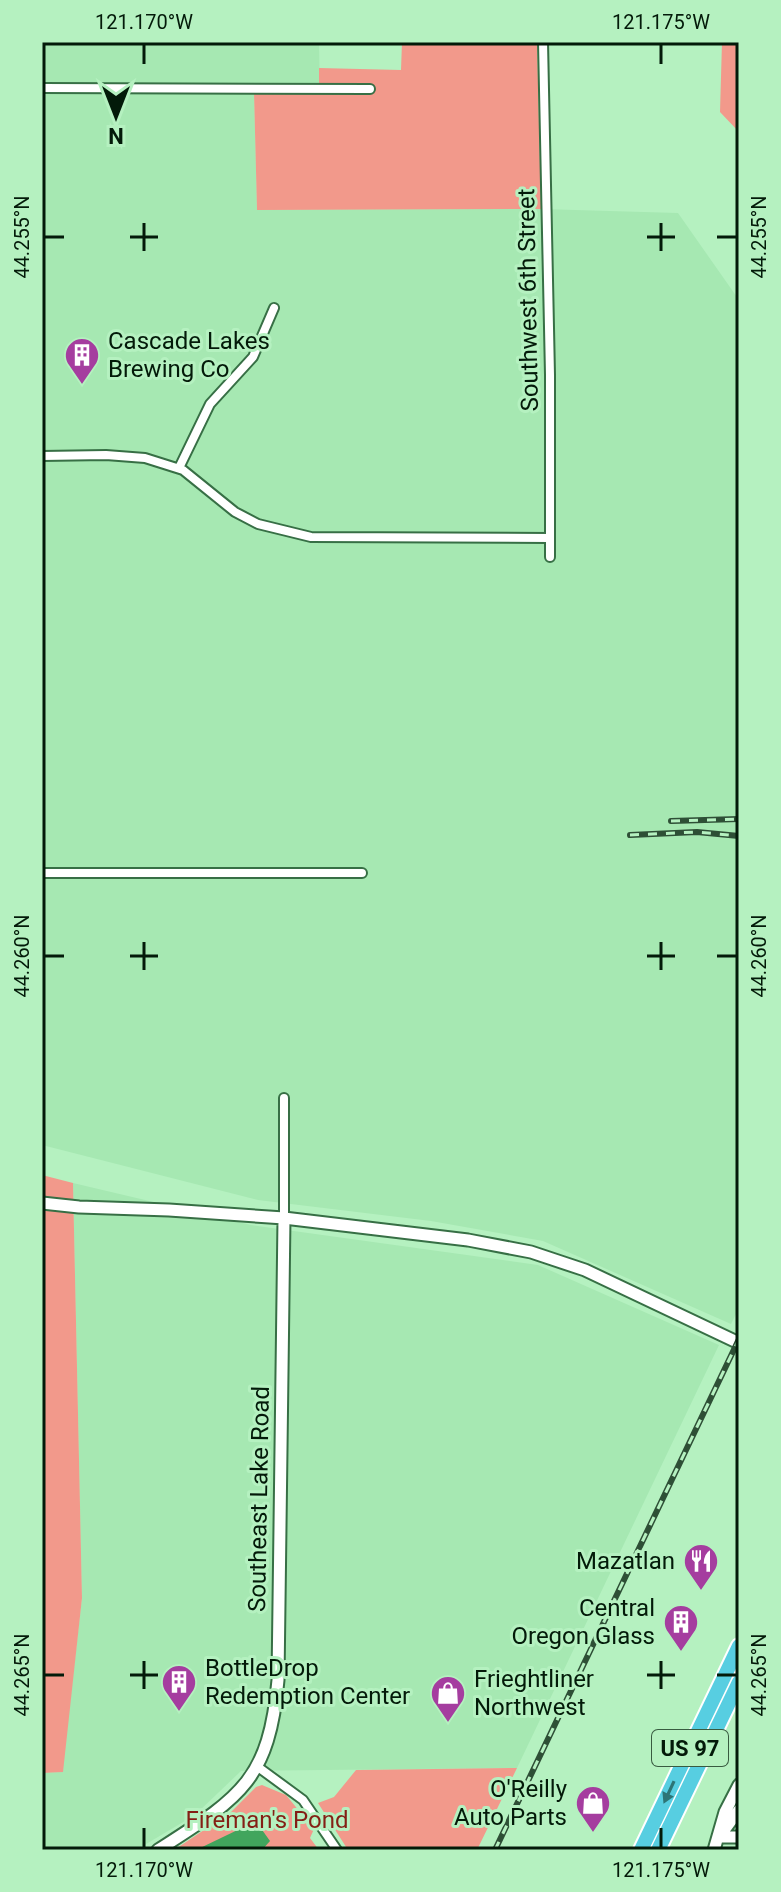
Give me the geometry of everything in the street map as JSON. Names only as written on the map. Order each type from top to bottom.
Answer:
[{"type":"highway","name":"US 97","points":[[641,1850],[739,1646]]},
{"type":"highway","name":"US 97","points":[[658,1850],[739,1682]]},
{"type":"highway","points":[[701,1725],[707,1730],[707,1748]]},
{"type":"main road","points":[[42,1203],[284,1218],[468,1240],[531,1252],[585,1270],[739,1343]]},
{"type":"main road","name":"Southeast Lake Road","points":[[158,1850],[223,1807],[243,1787],[258,1767],[272,1727],[278,1680],[284,1218]]},
{"type":"main road","points":[[714,1850],[725,1812],[739,1785]]},
{"type":"main road","points":[[719,1837],[739,1810]]},
{"type":"main road","points":[[719,1837],[739,1837]]},
{"type":"street","name":"Southwest 6th Street","points":[[543,42],[550,557]]},
{"type":"street","points":[[42,88],[370,89]]},
{"type":"street","points":[[179,468],[210,404],[253,357],[274,308]]},
{"type":"street","points":[[42,456],[145,458],[179,468],[235,512],[282,532],[311,537],[550,538]]},
{"type":"street","points":[[42,873],[362,873]]},
{"type":"street","name":"Southeast Lake Road","points":[[284,1098],[284,1218]]},
{"type":"street","points":[[258,1767],[303,1800],[337,1850]]},
{"type":"shaded area","points":[[42,42],[319,42],[320,94],[254,94],[257,210],[541,209],[678,213],[739,300],[739,1308],[731,1324],[543,1241],[431,1221],[258,1200],[42,1145]]},
{"type":"shaded area","points":[[73,1183],[251,1225],[538,1265],[719,1345],[517,1768],[241,1771],[195,1815],[136,1850],[42,1850],[42,1773],[62,1772],[82,1598]]},
{"type":"shaded area","name":"Fireman's Pond","points":[[250,1824],[260,1827],[270,1841],[262,1850],[196,1850]]},
{"type":"green space","points":[[402,42],[537,42],[541,209],[257,210],[254,93],[319,94],[319,68],[401,70]]},
{"type":"green space","points":[[722,42],[739,42],[739,132],[720,112]]},
{"type":"green space","points":[[42,1175],[73,1183],[82,1598],[63,1772],[42,1773]]},
{"type":"green space","points":[[517,1768],[477,1850],[348,1850],[318,1803],[334,1797],[356,1770]]},
{"type":"green space","name":"Fireman's Pond","points":[[262,1785],[286,1795],[314,1829],[310,1838],[319,1850],[174,1850],[231,1812],[256,1787]]},
{"type":"railway","points":[[671,821],[739,819]]},
{"type":"railway","points":[[630,835],[697,832],[739,836]]},
{"type":"railway","points":[[495,1850],[739,1339]]},
{"type":"place","name":"Cascade Lakes Brewing Co","points":[[82,386]]},
{"type":"place","name":"Mazatlan","points":[[701,1592]]},
{"type":"place","name":"Central Oregon Glass","points":[[681,1653]]},
{"type":"place","name":"BottleDrop Redemption Center","points":[[179,1713]]},
{"type":"place","name":"Frieghtliner Northwest","points":[[448,1724]]},
{"type":"place","name":"O'Reilly Auto Parts","points":[[593,1834]]}]
